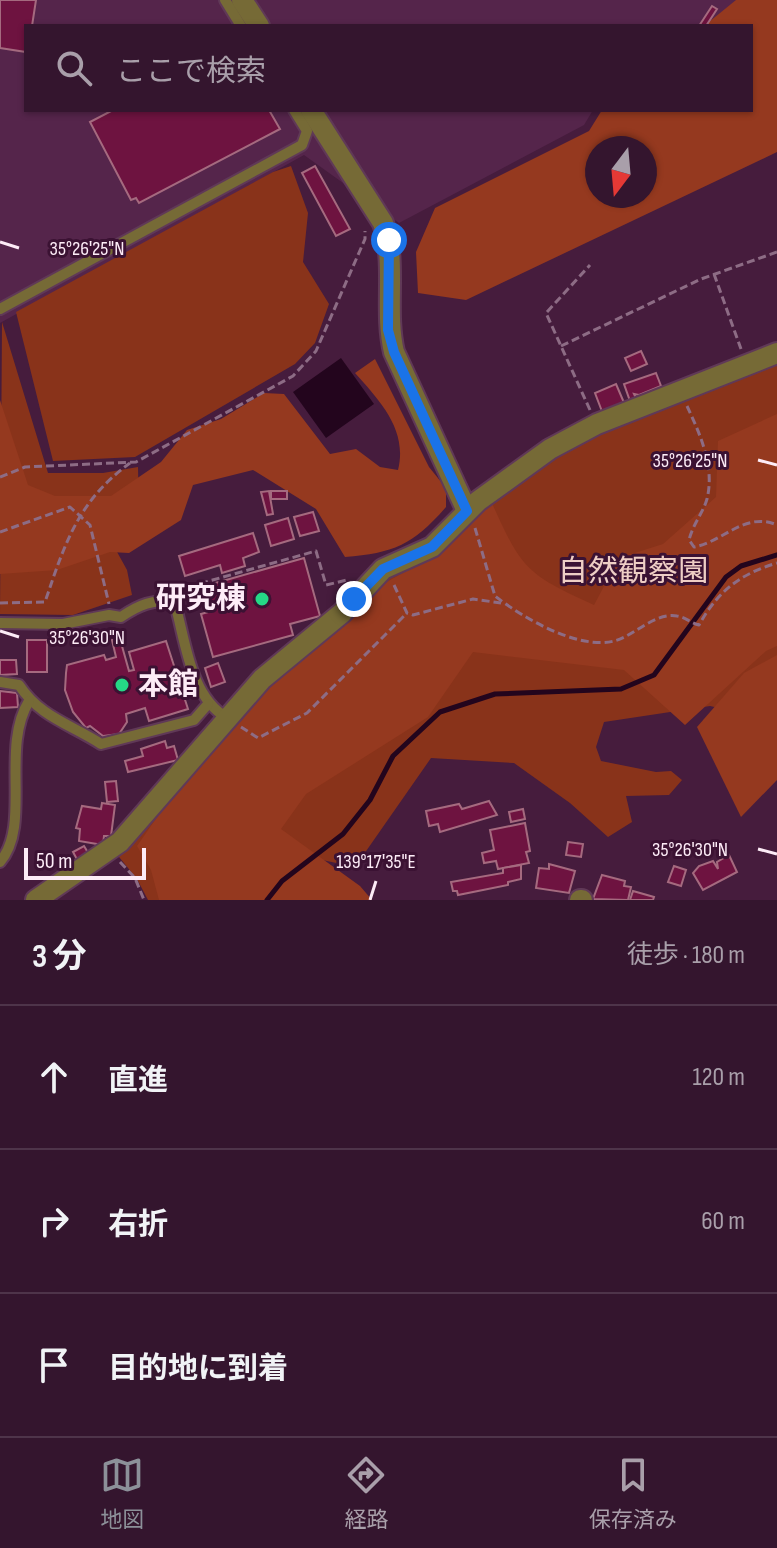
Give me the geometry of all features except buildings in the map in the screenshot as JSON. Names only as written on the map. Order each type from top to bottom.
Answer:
[{"type":"street","points":[[242,0],[258,24]]},
{"type":"street","points":[[312,112],[383,223],[389,240],[388,330],[394,352],[467,511]]},
{"type":"street","points":[[36,900],[110,851],[160,800],[262,679],[342,613],[376,576],[432,547],[467,511],[550,449],[597,424],[777,353]]},
{"type":"lane","points":[[225,0],[240,24]]},
{"type":"lane","points":[[0,309],[302,145],[307,131],[295,112]]},
{"type":"lane","points":[[0,623],[63,624],[121,617],[137,606],[164,600],[175,604],[199,690],[208,704],[227,718]]},
{"type":"lane","points":[[0,682],[19,685],[29,701],[51,720],[74,726],[101,744],[194,720],[208,704]]},
{"type":"lane","points":[[0,862],[11,837],[11,742],[17,716],[29,701]]},
{"type":"path","points":[[0,603],[45,602],[63,548],[78,517],[103,483],[130,463],[293,376],[316,351],[365,239],[365,225]]},
{"type":"path","points":[[561,346],[714,274],[777,252]]},
{"type":"path","points":[[590,265],[546,313],[597,424]]},
{"type":"path","points":[[714,274],[747,365]]},
{"type":"path","points":[[681,391],[705,447],[707,500],[693,524],[689,540],[694,547],[735,526],[768,521],[777,525]]},
{"type":"path","points":[[0,477],[25,467],[130,463]]},
{"type":"path","points":[[0,532],[70,507],[90,525],[112,616]]},
{"type":"path","points":[[467,511],[473,515],[489,584],[495,596],[567,638],[601,644],[618,640],[666,616],[679,616],[699,625],[730,584],[749,571],[777,563]]},
{"type":"path","points":[[169,602],[173,591],[316,551],[326,585],[376,576],[397,589],[407,613],[413,615],[473,599],[505,604]]},
{"type":"path","points":[[227,718],[258,738],[307,713],[407,613]]},
{"type":"path","points":[[110,851],[135,878],[144,900]]},
{"type":"shaded area","points":[[0,0],[757,0],[750,24],[24,24],[24,112],[592,112],[584,125],[399,223],[304,155],[0,323]]},
{"type":"shaded area","points":[[341,358],[374,404],[326,438],[293,392]]},
{"type":"green space","points":[[736,0],[777,0],[777,152],[466,300],[418,293],[416,252],[435,208],[589,131],[601,112],[753,112],[753,24],[706,24]]},
{"type":"green space","points":[[291,166],[308,213],[303,262],[329,304],[315,343],[295,364],[135,457],[53,461],[16,312],[273,172]]},
{"type":"green space","points":[[2,322],[48,473],[103,473],[138,467],[139,518],[105,530],[127,570],[132,595],[73,615],[0,614]]},
{"type":"green space","name":"自然観察園","points":[[777,356],[777,715],[769,719],[710,706],[604,722],[596,747],[601,761],[656,772],[671,771],[682,780],[669,795],[626,796],[632,822],[608,837],[570,803],[514,763],[431,758],[355,867],[299,855],[229,900],[148,900],[137,879],[115,852],[388,571],[556,450]]},
{"type":"green space","points":[[375,359],[429,467],[446,488],[446,507],[402,545],[377,553],[345,557],[316,509],[253,470],[193,485],[181,520],[129,553],[110,552],[57,570],[0,574],[0,400],[28,485],[55,496],[111,496],[161,462],[187,430],[221,419],[264,393],[284,394],[330,454],[356,449],[380,467],[398,470],[399,442],[390,417],[355,373]]},
{"type":"green space","points":[[777,414],[777,646],[766,651],[685,725],[624,670],[473,652],[428,717],[306,794],[281,829],[360,886],[372,900],[159,900],[151,870],[137,846],[176,790],[270,680],[381,585],[443,551],[491,501],[519,556],[529,567],[540,577],[594,605],[619,558],[663,544],[716,497],[718,441]]},
{"type":"green space","points":[[777,655],[777,780],[741,817],[697,727],[744,673]]},
{"type":"waterway","points":[[267,900],[282,881],[343,834],[370,800],[393,756],[440,712],[495,694],[621,689],[654,675],[726,577],[741,566],[777,555]]},
{"type":"place","name":"研究棟","points":[[262,599]]},
{"type":"place","name":"本館","points":[[122,685]]},
{"type":"route","points":[[354,599],[383,569],[432,547],[456,526],[467,511],[394,352],[388,330],[389,240]]}]
